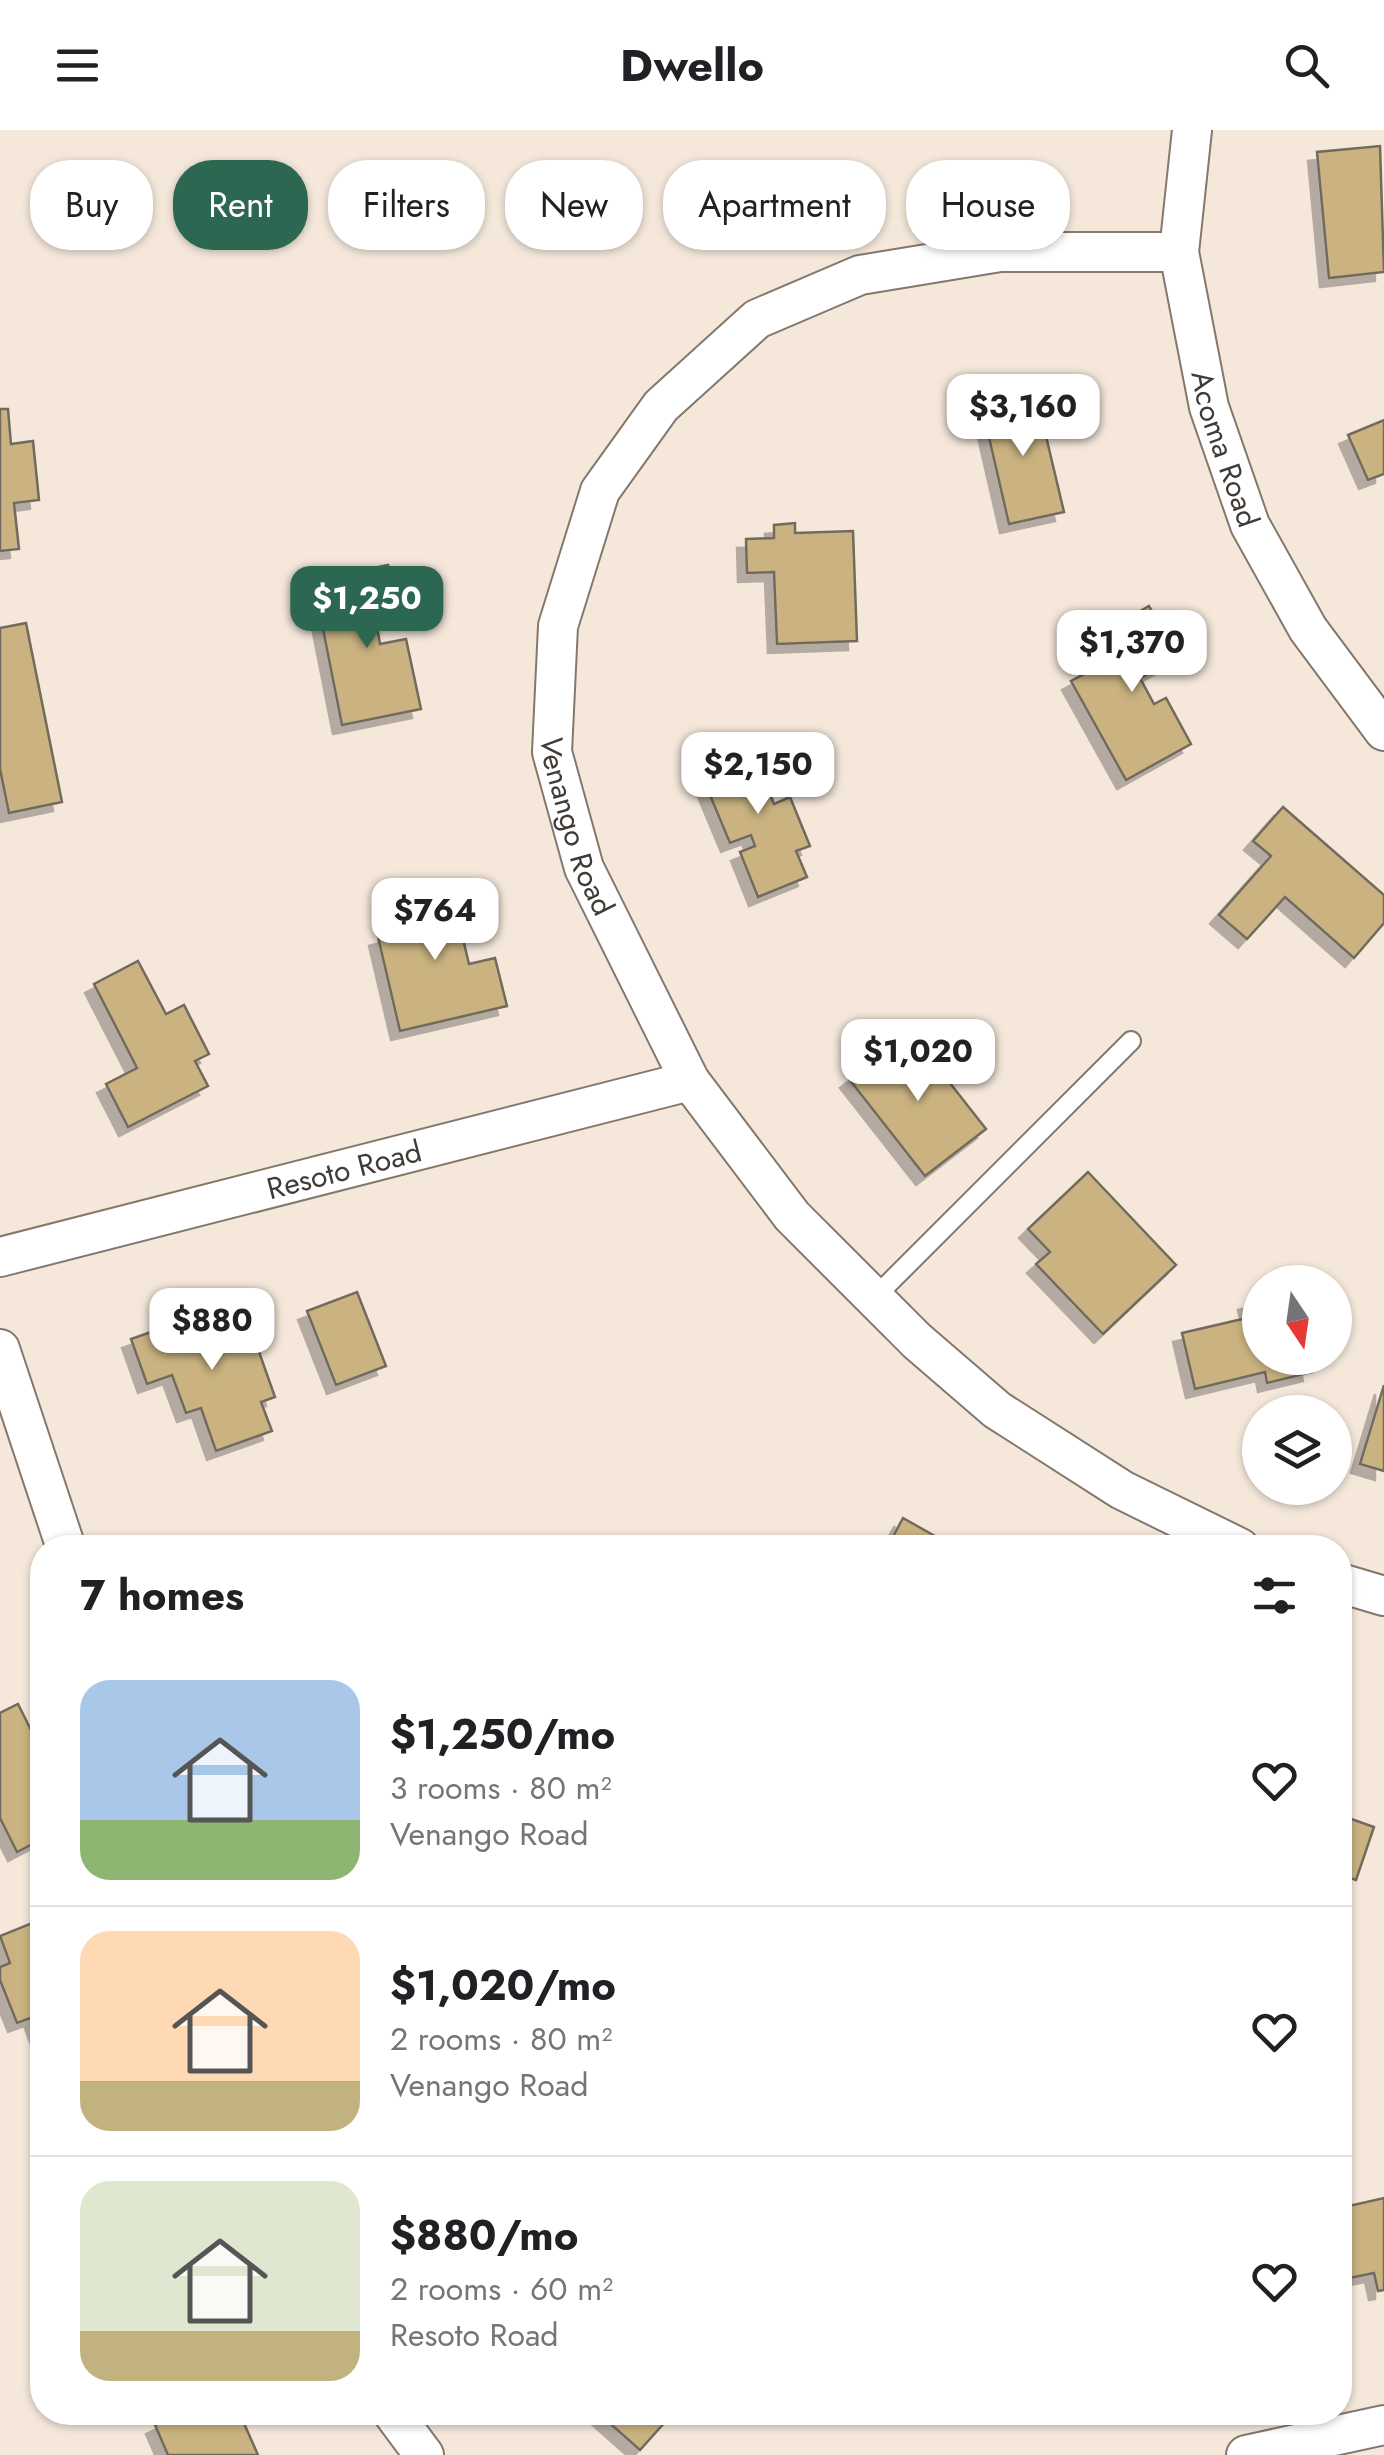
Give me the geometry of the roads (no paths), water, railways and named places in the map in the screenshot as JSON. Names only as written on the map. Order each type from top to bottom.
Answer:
[{"type":"street","name":"Acoma Road","points":[[1192,130],[1179,252],[1209,406],[1250,524],[1308,630],[1384,730]]},
{"type":"street","name":"Venango Road","points":[[1179,252],[1000,252],[860,275],[757,319],[662,406],[600,491],[558,626],[552,752],[584,868],[690,1081],[792,1216],[874,1298],[997,1410],[1122,1490],[1214,1535]]},
{"type":"street","name":"Resoto Road","points":[[0,1257],[690,1081]]},
{"type":"street","points":[[0,1349],[62,1535]]},
{"type":"street","points":[[1352,1587],[1384,1596]]},
{"type":"street","points":[[1246,2455],[1384,2424]]},
{"type":"street","points":[[402,2425],[424,2455]]},
{"type":"lane","points":[[874,1298],[1130,1041]]}]
